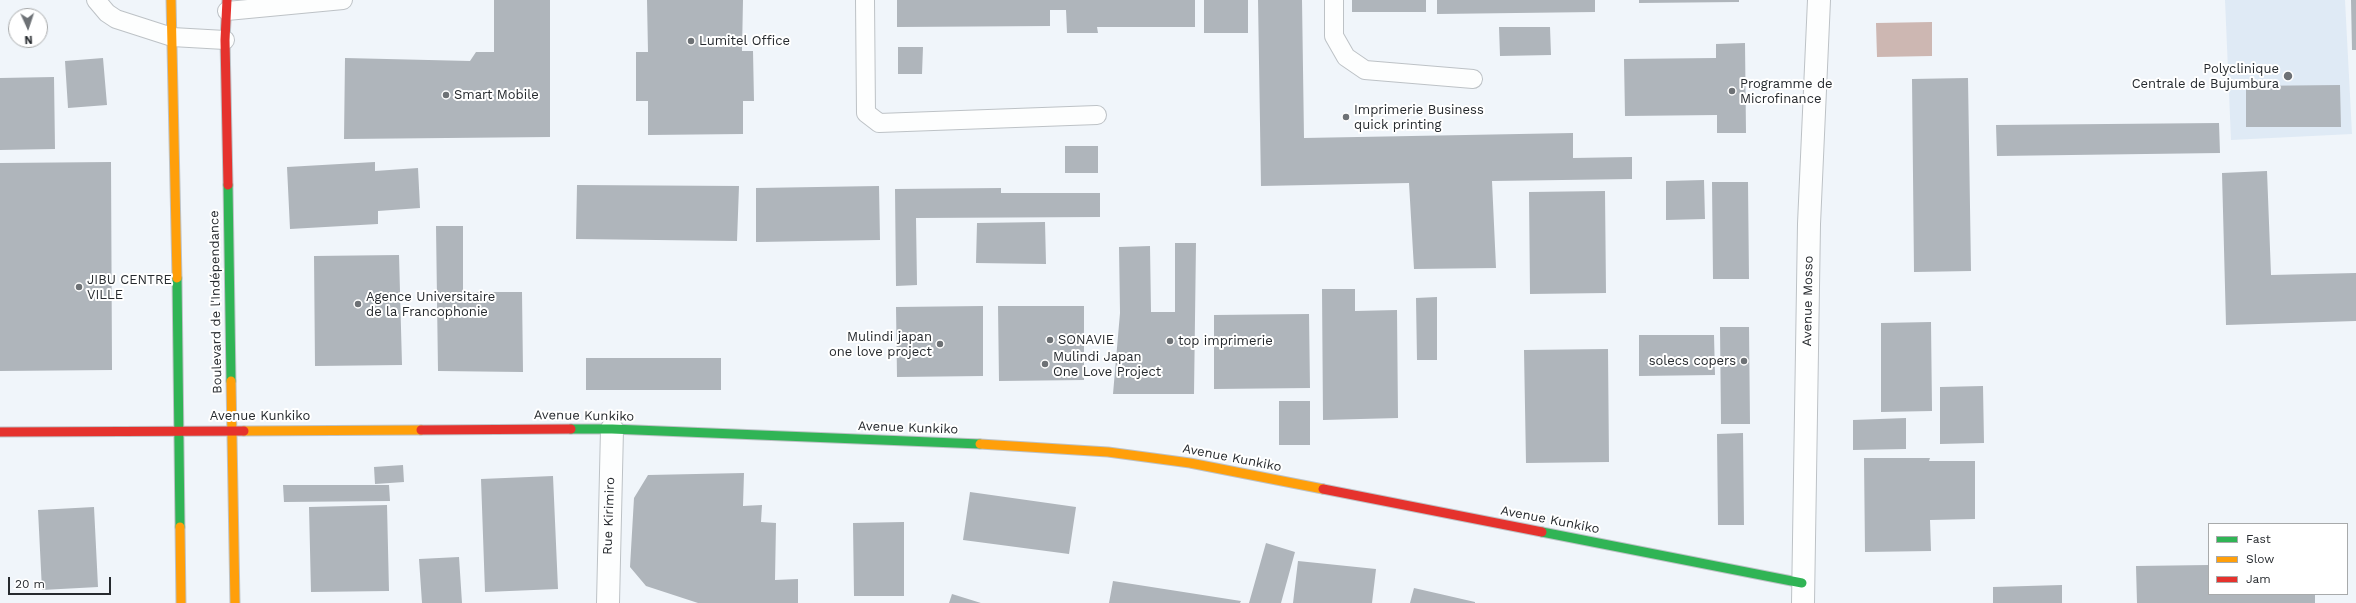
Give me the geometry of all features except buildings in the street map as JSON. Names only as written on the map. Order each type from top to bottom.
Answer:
[{"type":"street","points":[[171,0],[180,430],[181,603]]},
{"type":"street","name":"Avenue Mosso","points":[[1803,593],[1809,224],[1819,0]]},
{"type":"street","name":"Boulevard de l'Indépendance","points":[[227,6],[225,40],[235,603]]},
{"type":"street","name":"Avenue Kunkiko","points":[[0,432],[232,429],[612,429],[1016,446],[1108,452],[1190,463],[1803,593]]},
{"type":"street","name":"Rue Kirimiro","points":[[607,603],[612,429]]},
{"type":"lane","points":[[96,0],[107,13],[116,19],[172,37],[225,40]]},
{"type":"lane","points":[[227,6],[343,0]]},
{"type":"lane","points":[[865,0],[866,114],[879,123],[1097,114]]},
{"type":"lane","points":[[1334,0],[1334,36],[1346,57],[1365,70],[1473,79]]},
{"type":"shaded area","name":"Polyclinique Centrale de Bujumbura","points":[[2225,0],[2345,0],[2352,134],[2231,140]]},
{"type":"shaded area","points":[[1932,22],[1932,56],[1877,57],[1876,23]]},
{"type":"traffic: fast","points":[[228,185],[231,381]]},
{"type":"traffic: fast","points":[[177,278],[180,527]]},
{"type":"traffic: fast","points":[[571,429],[612,429],[980,444]]},
{"type":"traffic: fast","points":[[1542,532],[1802,583]]},
{"type":"traffic: slow","points":[[171,0],[177,278]]},
{"type":"traffic: slow","points":[[231,381],[235,603]]},
{"type":"traffic: slow","points":[[244,431],[421,430]]},
{"type":"traffic: slow","points":[[980,444],[1108,452],[1190,463],[1323,489]]},
{"type":"traffic: slow","points":[[180,527],[181,603]]},
{"type":"traffic: jam","points":[[227,0],[225,40],[228,185]]},
{"type":"traffic: jam","points":[[421,430],[571,429]]},
{"type":"traffic: jam","points":[[0,432],[244,431]]},
{"type":"traffic: jam","points":[[1323,489],[1542,532]]},
{"type":"place","name":"Lumitel Office","points":[[691,41]]},
{"type":"place","name":"Polyclinique Centrale de Bujumbura","points":[[2288,76]]},
{"type":"place","name":"Programme de Microfinance","points":[[1732,91]]},
{"type":"place","name":"Smart Mobile","points":[[446,95]]},
{"type":"place","name":"Imprimerie Business quick printing","points":[[1346,117]]},
{"type":"place","name":"JIBU CENTRE VILLE","points":[[79,287]]},
{"type":"place","name":"Agence Universitaire de la Francophonie","points":[[358,304]]},
{"type":"place","name":"SONAVIE","points":[[1050,340]]},
{"type":"place","name":"top imprimerie","points":[[1170,341]]},
{"type":"place","name":"Mulindi japan one love project","points":[[940,344]]},
{"type":"place","name":"solecs copers","points":[[1744,361]]},
{"type":"place","name":"Mulindi Japan One Love Project","points":[[1045,364]]}]
